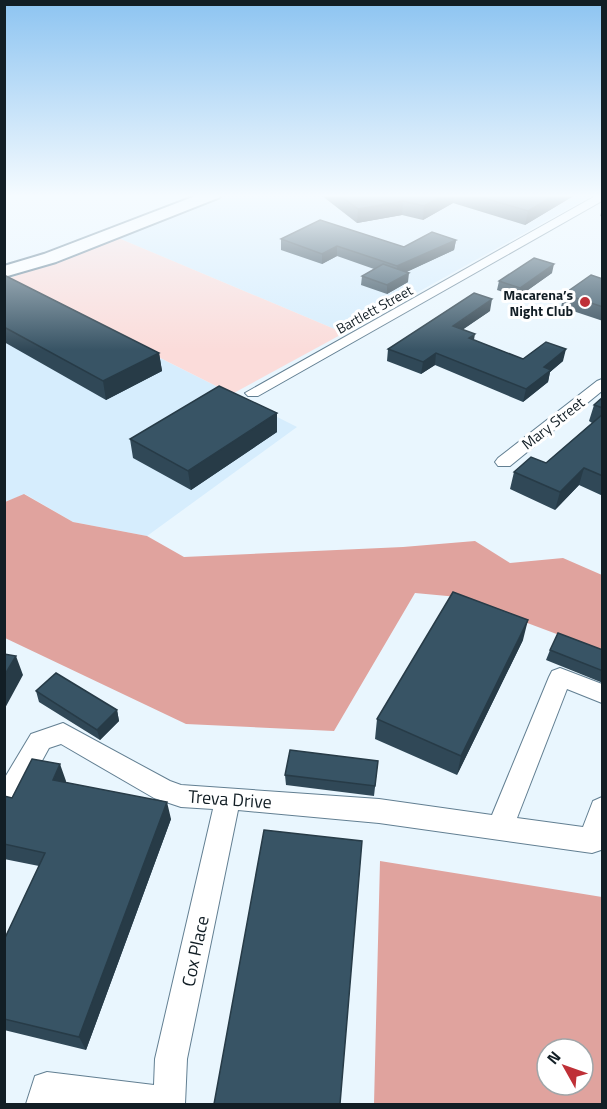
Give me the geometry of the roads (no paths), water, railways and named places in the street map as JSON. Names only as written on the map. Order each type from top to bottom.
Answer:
[{"type":"main road","points":[[4,272],[79,247]]},
{"type":"street","name":"Bartlett Street","points":[[253,393],[514,247]]},
{"type":"street","name":"Mary Street","points":[[504,462],[603,384]]},
{"type":"street","points":[[500,828],[560,677],[603,694]]},
{"type":"street","name":"Treva Drive","points":[[4,790],[12,791],[40,741],[63,733],[163,790],[181,796],[379,812],[592,841],[603,809]]},
{"type":"street","name":"Cox Place","points":[[169,1104],[171,1059],[228,798]]},
{"type":"street","points":[[42,1104],[47,1088],[169,1104]]},
{"type":"place","name":"Macarena’s Night Club","points":[[585,302]]}]
